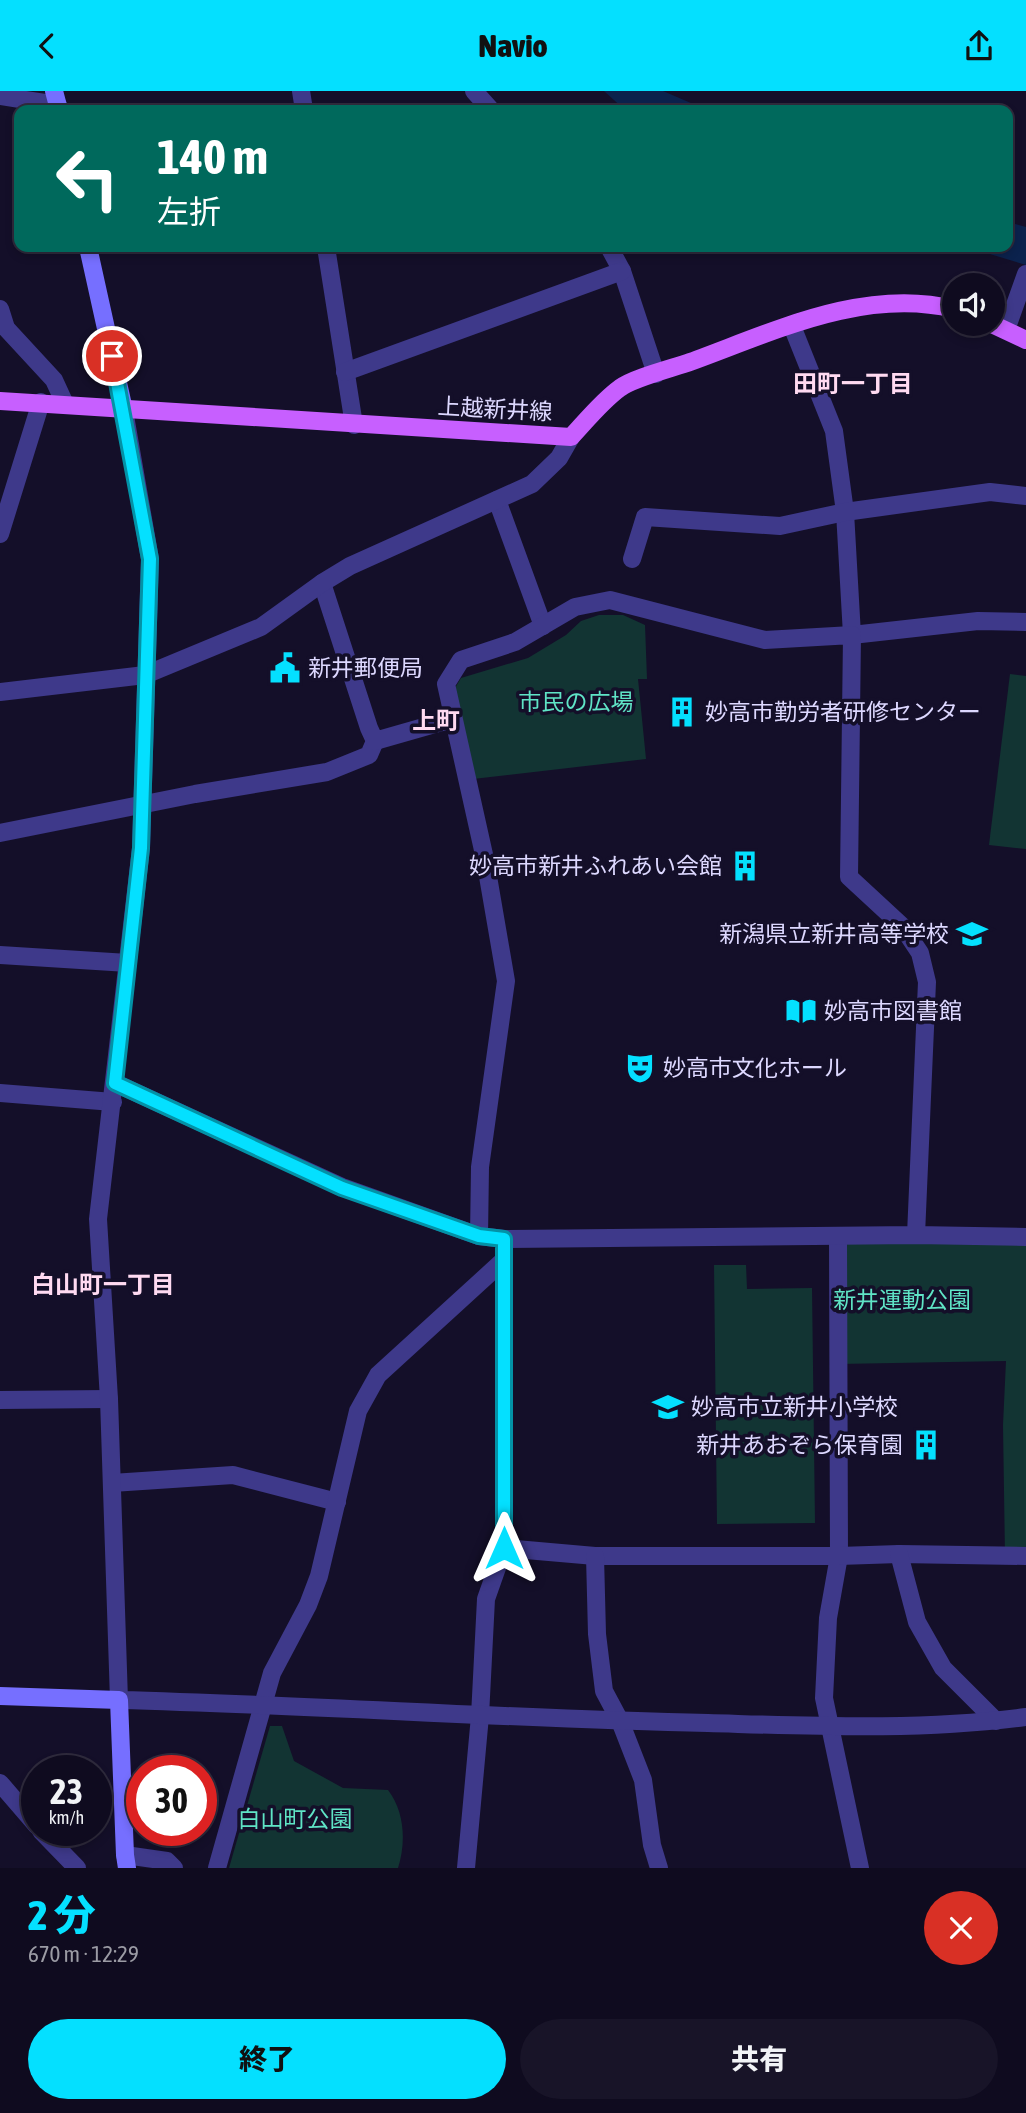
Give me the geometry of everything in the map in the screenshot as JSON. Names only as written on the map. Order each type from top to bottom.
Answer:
[{"type":"main road","points":[[89,252],[124,410]]},
{"type":"main road","name":"上越新井線","points":[[0,401],[571,437],[621,386],[792,326],[865,305],[913,304],[942,307]]},
{"type":"main road","points":[[1005,330],[1026,340]]},
{"type":"main road","points":[[0,1696],[119,1700],[126,1861]]},
{"type":"street","points":[[474,91],[487,105]]},
{"type":"street","points":[[0,96],[57,102]]},
{"type":"street","points":[[327,252],[354,425]]},
{"type":"street","points":[[612,252],[622,271],[656,374]]},
{"type":"street","points":[[345,372],[622,271]]},
{"type":"street","points":[[1005,315],[1026,274]]},
{"type":"street","points":[[0,309],[6,328],[54,380],[65,404]]},
{"type":"street","points":[[792,326],[834,431],[845,512],[852,635],[849,877],[902,926],[920,953],[927,982],[916,1235]]},
{"type":"street","points":[[0,534],[41,402]]},
{"type":"street","points":[[124,410],[150,559],[141,848],[98,1219],[109,1399],[119,1700],[262,1704],[480,1716],[867,1727],[996,1721],[1026,1717]]},
{"type":"street","points":[[0,692],[145,675],[261,627],[350,566],[532,484],[559,459],[571,437]]},
{"type":"street","points":[[632,559],[645,517],[780,526],[845,512],[989,492],[1026,496]]},
{"type":"street","points":[[497,500],[543,626]]},
{"type":"street","points":[[0,833],[195,794],[327,772],[369,755],[375,741],[322,583]]},
{"type":"street","points":[[479,1236],[480,1167],[506,981],[485,859],[446,684],[461,660],[515,642],[575,607],[610,600],[765,640],[852,635],[978,621],[1026,622]]},
{"type":"street","points":[[375,741],[452,719]]},
{"type":"street","points":[[0,955],[128,963]]},
{"type":"street","points":[[115,1083],[342,1188],[479,1236],[504,1239],[916,1235],[1026,1237]]},
{"type":"street","points":[[0,1093],[113,1103]]},
{"type":"street","points":[[838,1237],[839,1556],[828,1618],[824,1698],[860,1868]]},
{"type":"street","points":[[466,1868],[480,1716],[486,1599],[504,1548],[504,1239]]},
{"type":"street","points":[[217,1868],[272,1672],[308,1605],[319,1576],[358,1411],[377,1375],[504,1260]]},
{"type":"street","points":[[0,1400],[109,1399]]},
{"type":"street","points":[[112,1483],[233,1475],[337,1502]]},
{"type":"street","points":[[504,1548],[595,1556],[1026,1556]]},
{"type":"street","points":[[899,1554],[917,1622],[943,1668],[996,1721]]},
{"type":"street","points":[[595,1556],[597,1634],[604,1692],[620,1721],[643,1780],[652,1846],[659,1868]]},
{"type":"street","points":[[0,1783],[21,1807]]},
{"type":"street","points":[[55,1846],[75,1867]]},
{"type":"street","points":[[126,1861],[167,1861],[174,1868]]},
{"type":"green space","name":"市民の広場","points":[[599,615],[623,615],[645,625],[647,679],[638,679],[646,759],[473,779],[455,688],[461,678],[528,658],[566,635],[581,621]]},
{"type":"green space","points":[[1010,674],[1026,676],[1026,849],[989,845]]},
{"type":"green space","name":"新井運動公園","points":[[838,1237],[1026,1237],[1026,1555],[1005,1556],[1003,1425],[1006,1361],[838,1364]]},
{"type":"green space","points":[[714,1265],[746,1265],[747,1289],[812,1288],[815,1523],[717,1524]]},
{"type":"green space","name":"白山町公園","points":[[270,1726],[282,1726],[294,1761],[343,1788],[388,1790],[401,1818],[403,1838],[398,1868],[229,1868]]},
{"type":"water","points":[[604,91],[663,91],[695,105],[619,105]]},
{"type":"water","points":[[1013,223],[1026,227],[1026,265],[983,252],[1013,252]]},
{"type":"place","name":"新井郵便局","points":[[285,668]]},
{"type":"place","name":"妙高市勤労者研修センター","points":[[682,712]]},
{"type":"place","name":"妙高市新井ふれあい会館","points":[[745,866]]},
{"type":"place","name":"新潟県立新井高等学校","points":[[972,934]]},
{"type":"place","name":"妙高市図書館","points":[[801,1011]]},
{"type":"place","name":"妙高市文化ホール","points":[[640,1068]]},
{"type":"place","name":"妙高市立新井小学校","points":[[668,1407]]},
{"type":"place","name":"新井あおぞら保育園","points":[[926,1445]]},
{"type":"district","name":"田町一丁目","points":[[853,383]]},
{"type":"district","name":"上町","points":[[436,720]]},
{"type":"district","name":"白山町一丁目","points":[[103,1284]]},
{"type":"route","points":[[112,356],[150,559],[141,848],[115,1083],[342,1188],[479,1236],[504,1239],[504,1548]]}]
